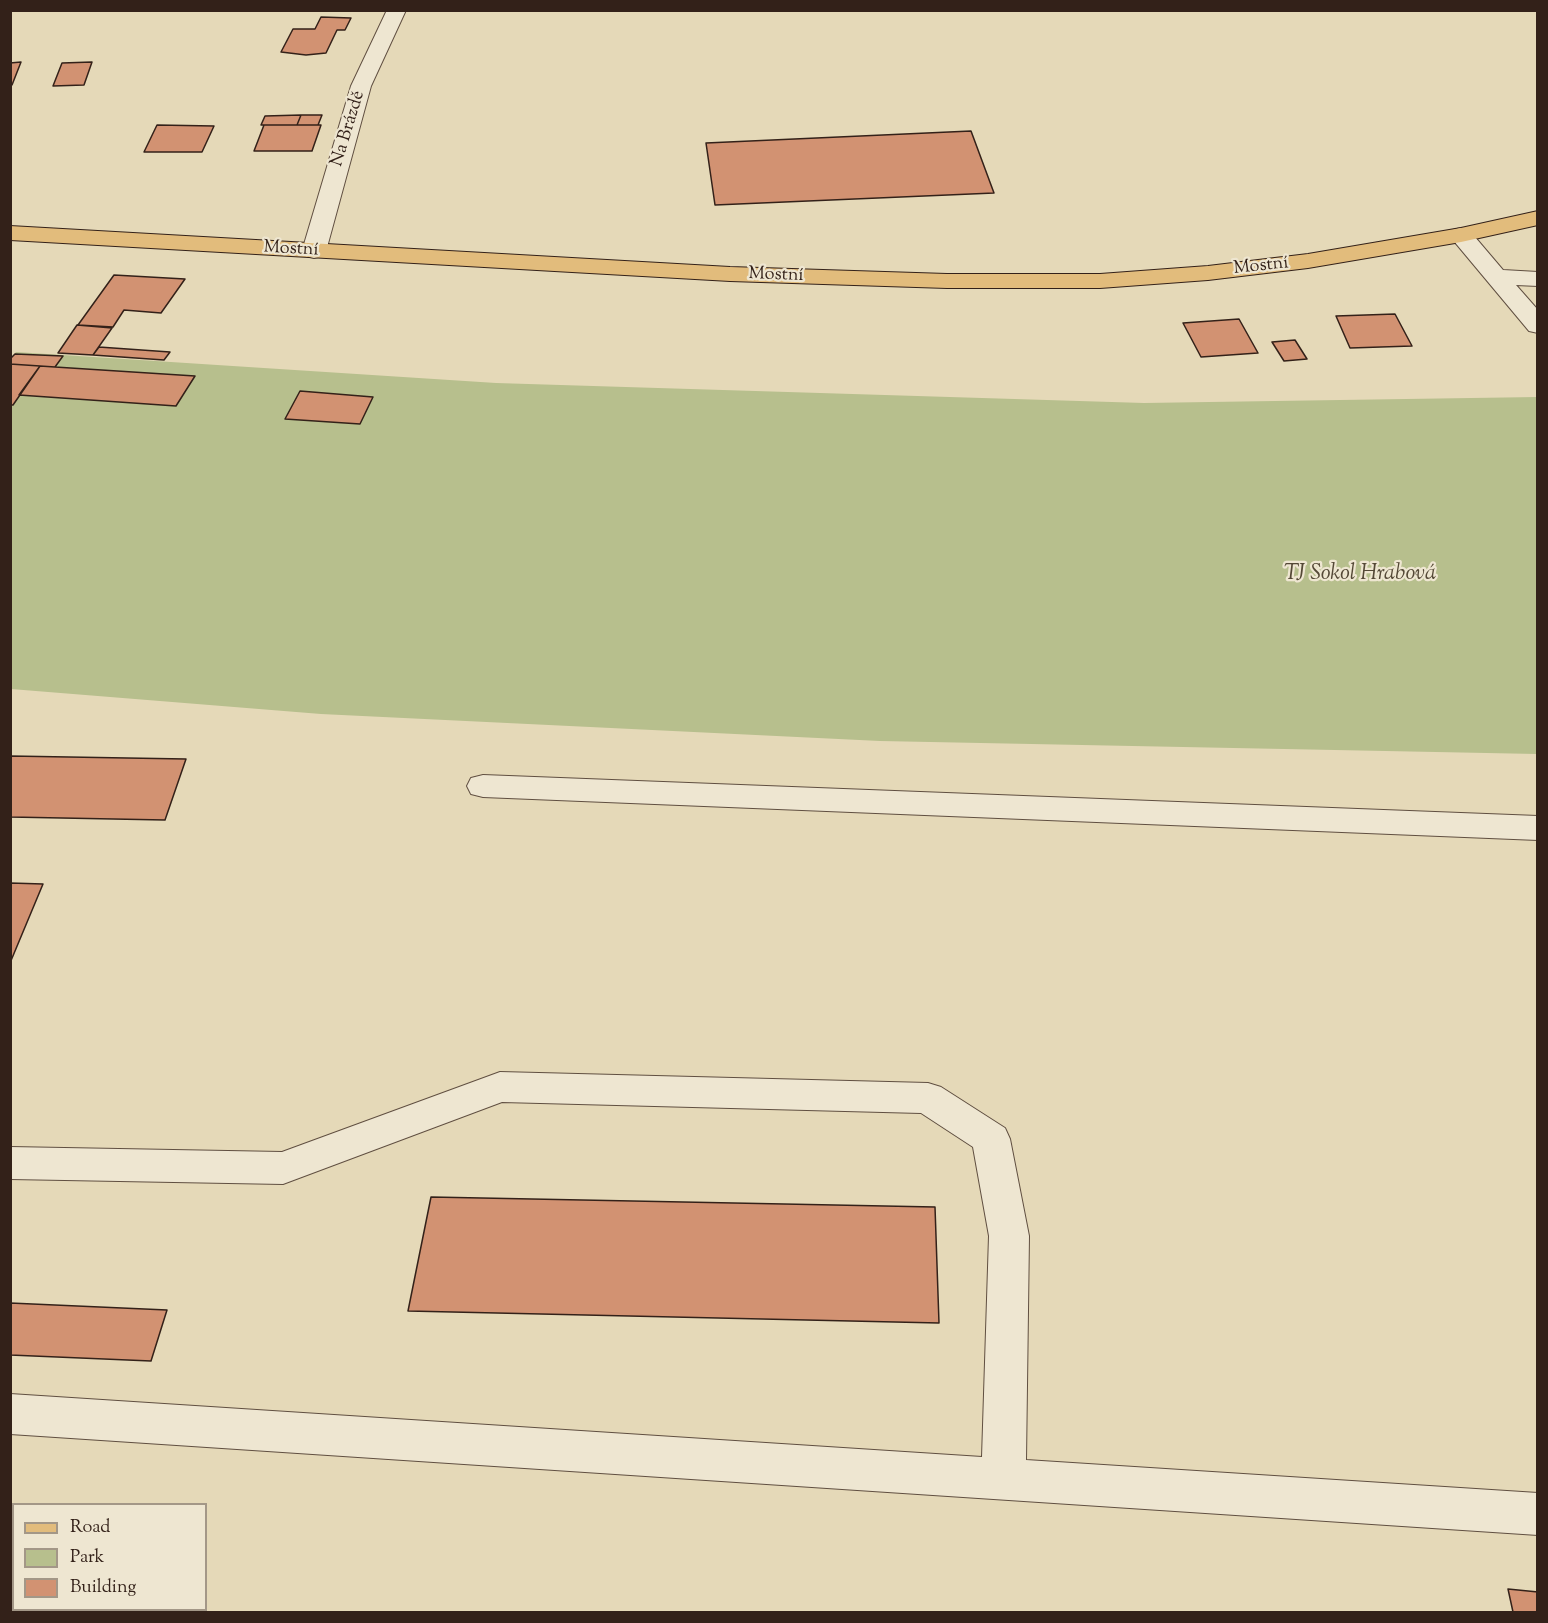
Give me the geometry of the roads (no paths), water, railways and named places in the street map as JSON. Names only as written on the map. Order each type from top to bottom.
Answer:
[{"type":"main road","name":"Mostní","points":[[10,233],[730,274],[947,281],[1100,281],[1208,273],[1308,261],[1461,235],[1538,218]]},
{"type":"street","name":"Na Brázdě","points":[[314,251],[361,86],[397,10]]},
{"type":"street","points":[[1461,235],[1538,326]]},
{"type":"street","points":[[1497,277],[1538,279]]},
{"type":"street","points":[[483,786],[1538,828]]},
{"type":"street","points":[[10,1163],[283,1168],[500,1087],[928,1098],[991,1139],[1009,1236],[1004,1479]]},
{"type":"street","points":[[10,1414],[1538,1514]]},
{"type":"park label","name":"TJ Sokol Hrabová","points":[[1360,575]]}]
